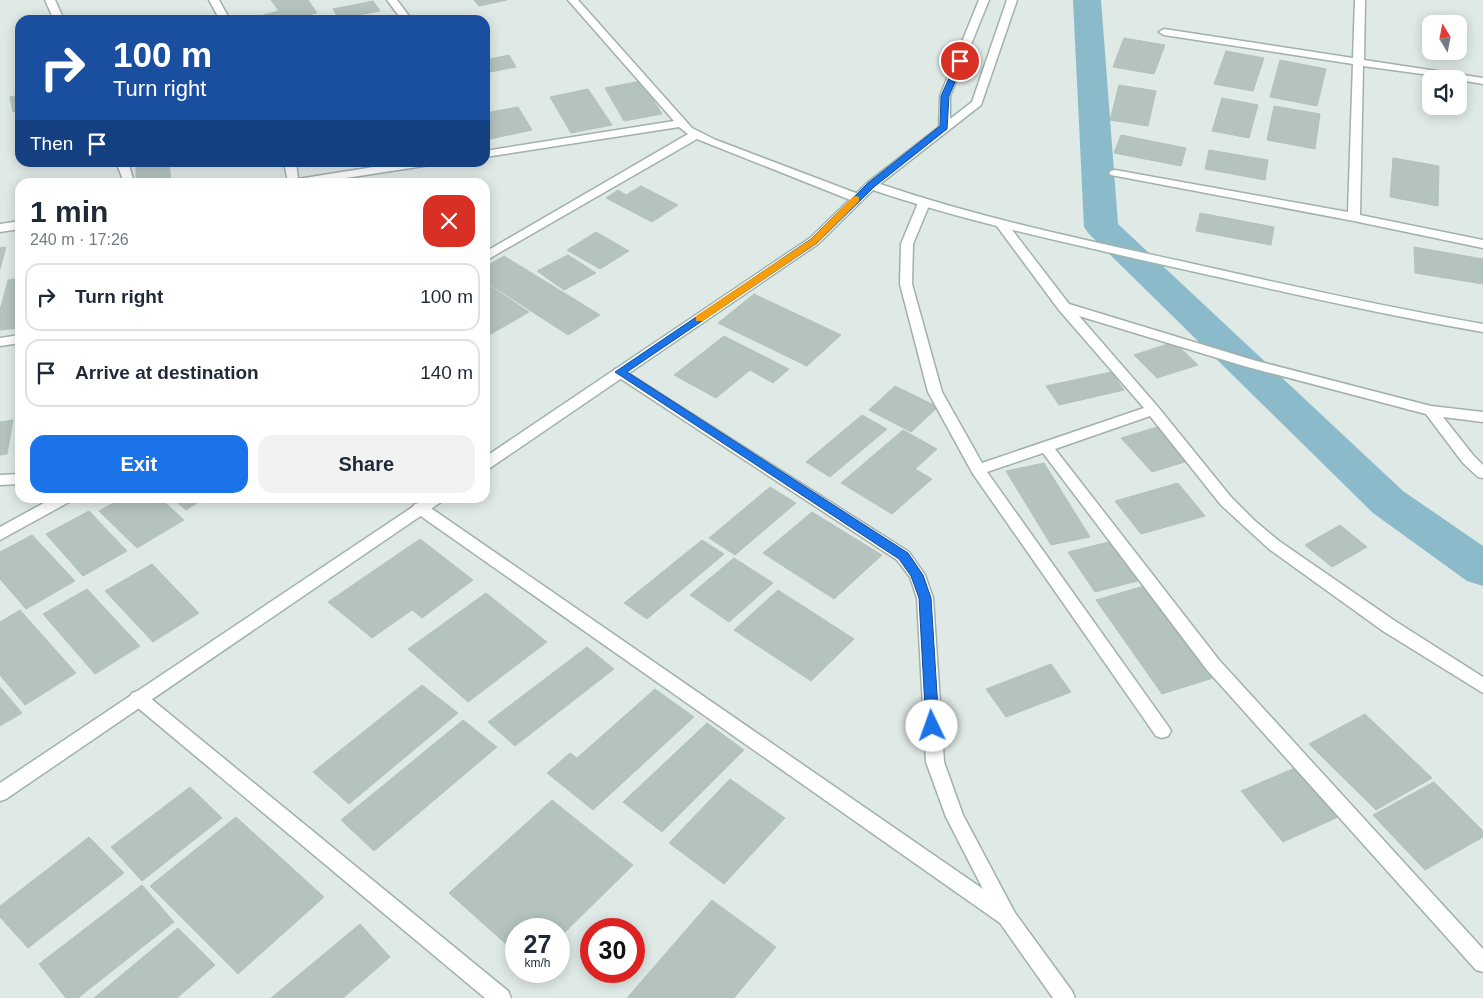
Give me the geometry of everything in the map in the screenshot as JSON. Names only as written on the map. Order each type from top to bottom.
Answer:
[{"type":"street","points":[[50,0],[57,15]]},
{"type":"street","points":[[214,0],[223,15]]},
{"type":"street","points":[[392,0],[404,15]]},
{"type":"street","points":[[573,0],[688,130],[712,142],[858,198]]},
{"type":"street","points":[[944,127],[945,96],[984,0]]},
{"type":"street","points":[[490,461],[814,241],[871,185],[977,103],[1012,0]]},
{"type":"street","points":[[1354,217],[1360,0]]},
{"type":"street","points":[[1164,32],[1483,81]]},
{"type":"street","points":[[490,153],[682,123]]},
{"type":"street","points":[[490,254],[697,134]]},
{"type":"street","points":[[327,178],[398,167]]},
{"type":"street","points":[[1114,173],[1354,217],[1483,244]]},
{"type":"street","points":[[871,185],[924,203],[1002,225],[1395,313],[1483,328]]},
{"type":"street","points":[[924,203],[906,244],[906,284],[935,392],[978,470],[1162,730]]},
{"type":"street","points":[[1002,225],[1064,307],[1153,410],[1226,501],[1250,525],[1389,626],[1483,686]]},
{"type":"street","points":[[0,228],[15,226]]},
{"type":"street","points":[[1064,307],[1249,363],[1431,411],[1483,417]]},
{"type":"street","points":[[0,342],[15,340]]},
{"type":"street","points":[[620,372],[903,556],[917,575],[925,598],[934,762],[955,817],[1008,919],[1065,998]]},
{"type":"street","points":[[978,470],[1047,448],[1153,410]]},
{"type":"street","points":[[1431,411],[1468,459],[1483,473]]},
{"type":"street","points":[[1047,448],[1213,665],[1483,963]]},
{"type":"street","points":[[0,480],[15,479]]},
{"type":"street","points":[[0,534],[55,503]]},
{"type":"street","points":[[0,793],[428,503]]},
{"type":"street","points":[[420,508],[1008,919]]},
{"type":"street","points":[[138,698],[501,998]]},
{"type":"building","points":[[271,0],[308,0],[317,13],[308,15],[264,15],[279,11]]},
{"type":"building","points":[[474,0],[507,0],[479,6]]},
{"type":"building","points":[[373,1],[380,11],[360,15],[337,15],[333,9]]},
{"type":"building","points":[[1124,38],[1165,45],[1154,74],[1113,67]]},
{"type":"building","points":[[1226,51],[1264,58],[1253,91],[1214,84]]},
{"type":"building","points":[[509,55],[516,67],[490,72],[490,59]]},
{"type":"building","points":[[1280,60],[1326,69],[1317,106],[1270,97]]},
{"type":"building","points":[[641,81],[662,114],[624,121],[605,88]]},
{"type":"building","points":[[1119,85],[1156,91],[1148,126],[1110,120]]},
{"type":"building","points":[[588,89],[612,125],[571,133],[550,97]]},
{"type":"building","points":[[15,96],[15,111],[13,112],[10,97]]},
{"type":"building","points":[[1222,98],[1258,105],[1249,138],[1212,131]]},
{"type":"building","points":[[1274,106],[1320,114],[1315,149],[1267,140]]},
{"type":"building","points":[[518,107],[532,130],[490,139],[490,112]]},
{"type":"building","points":[[1121,135],[1186,148],[1181,166],[1114,153]]},
{"type":"building","points":[[1209,150],[1268,160],[1265,180],[1205,169]]},
{"type":"building","points":[[1393,158],[1439,166],[1438,206],[1390,197]]},
{"type":"building","points":[[136,167],[170,167],[171,178],[136,178]]},
{"type":"building","points":[[641,186],[678,205],[652,222],[606,198],[618,190],[626,195]]},
{"type":"building","points":[[1200,213],[1274,227],[1271,245],[1196,231]]},
{"type":"building","points":[[596,232],[629,251],[600,269],[567,250]]},
{"type":"building","points":[[6,247],[0,269],[0,248]]},
{"type":"building","points":[[1414,247],[1483,259],[1483,284],[1415,273]]},
{"type":"building","points":[[568,255],[596,273],[564,290],[537,271]]},
{"type":"building","points":[[504,256],[600,315],[568,335],[490,284],[490,264]]},
{"type":"building","points":[[15,279],[15,328],[0,330],[0,310],[8,280]]},
{"type":"building","points":[[490,286],[529,312],[490,333]]},
{"type":"building","points":[[754,294],[841,335],[807,366],[718,323]]},
{"type":"building","points":[[724,336],[789,369],[773,383],[750,370],[716,398],[674,375]]},
{"type":"building","points":[[1174,342],[1198,365],[1157,378],[1134,355]]},
{"type":"building","points":[[1111,372],[1124,390],[1059,405],[1046,386]]},
{"type":"building","points":[[895,386],[938,407],[911,432],[869,410]]},
{"type":"building","points":[[862,415],[887,429],[830,477],[806,462]]},
{"type":"building","points":[[13,420],[7,454],[0,455],[0,422]]},
{"type":"building","points":[[1157,427],[1188,461],[1152,472],[1121,438]]},
{"type":"building","points":[[903,430],[937,449],[915,469],[932,479],[892,514],[841,483]]},
{"type":"building","points":[[1044,463],[1090,537],[1051,545],[1006,471]]},
{"type":"building","points":[[1178,483],[1205,516],[1141,534],[1115,501]]},
{"type":"building","points":[[770,487],[796,503],[735,555],[709,538]]},
{"type":"building","points":[[113,503],[165,503],[184,520],[137,548],[99,511]]},
{"type":"building","points":[[178,503],[197,503],[186,510]]},
{"type":"building","points":[[89,511],[127,551],[83,576],[46,534]]},
{"type":"building","points":[[812,512],[882,555],[834,599],[763,553]]},
{"type":"building","points":[[1340,525],[1367,547],[1332,567],[1305,545]]},
{"type":"building","points":[[32,535],[75,581],[26,609],[0,579],[0,552]]},
{"type":"building","points":[[420,539],[473,580],[422,618],[412,610],[372,638],[328,602]]},
{"type":"building","points":[[702,540],[724,554],[647,619],[624,603]]},
{"type":"building","points":[[1113,541],[1141,580],[1095,592],[1068,552]]},
{"type":"building","points":[[734,558],[773,583],[729,622],[690,595]]},
{"type":"building","points":[[152,564],[199,613],[153,642],[105,591]]},
{"type":"building","points":[[1144,586],[1213,678],[1162,694],[1096,600]]},
{"type":"building","points":[[87,589],[140,646],[95,674],[43,614]]},
{"type":"building","points":[[778,590],[854,639],[811,681],[734,630]]},
{"type":"building","points":[[486,593],[547,642],[468,702],[408,649]]},
{"type":"building","points":[[20,610],[76,673],[25,705],[0,675],[0,622]]},
{"type":"building","points":[[587,647],[614,669],[515,746],[488,722]]},
{"type":"building","points":[[1051,664],[1071,692],[1006,717],[986,689]]},
{"type":"building","points":[[422,685],[458,713],[349,804],[313,772]]},
{"type":"building","points":[[0,687],[22,713],[0,726]]},
{"type":"building","points":[[655,689],[694,717],[593,810],[547,773],[570,753],[577,758]]},
{"type":"building","points":[[1365,714],[1432,778],[1376,810],[1309,744]]},
{"type":"building","points":[[463,720],[497,747],[374,851],[341,820]]},
{"type":"building","points":[[707,723],[744,750],[662,832],[623,802]]},
{"type":"building","points":[[1295,768],[1338,817],[1283,842],[1241,791]]},
{"type":"building","points":[[730,779],[785,818],[724,884],[669,843]]},
{"type":"building","points":[[1434,782],[1483,831],[1483,837],[1425,870],[1373,815]]},
{"type":"building","points":[[190,787],[222,818],[142,881],[111,847]]},
{"type":"building","points":[[552,800],[633,865],[570,927],[570,918],[505,918],[505,943],[449,893]]},
{"type":"building","points":[[236,817],[324,897],[238,974],[150,886]]},
{"type":"building","points":[[89,837],[124,873],[28,948],[0,917],[0,906]]},
{"type":"building","points":[[142,885],[174,922],[78,998],[66,998],[39,964]]},
{"type":"building","points":[[712,900],[776,947],[734,998],[627,998],[640,983],[645,983],[645,977]]},
{"type":"building","points":[[360,924],[390,957],[343,998],[271,998]]},
{"type":"building","points":[[178,928],[215,965],[177,998],[94,998]]},
{"type":"waterway","points":[[1087,0],[1101,227],[1388,502],[1483,569]]},
{"type":"slow traffic","points":[[700,319],[814,241],[856,199]]},
{"type":"route","points":[[932,726],[925,598],[917,575],[903,556],[620,372],[814,241],[871,185],[944,127],[945,96],[960,61]]}]
